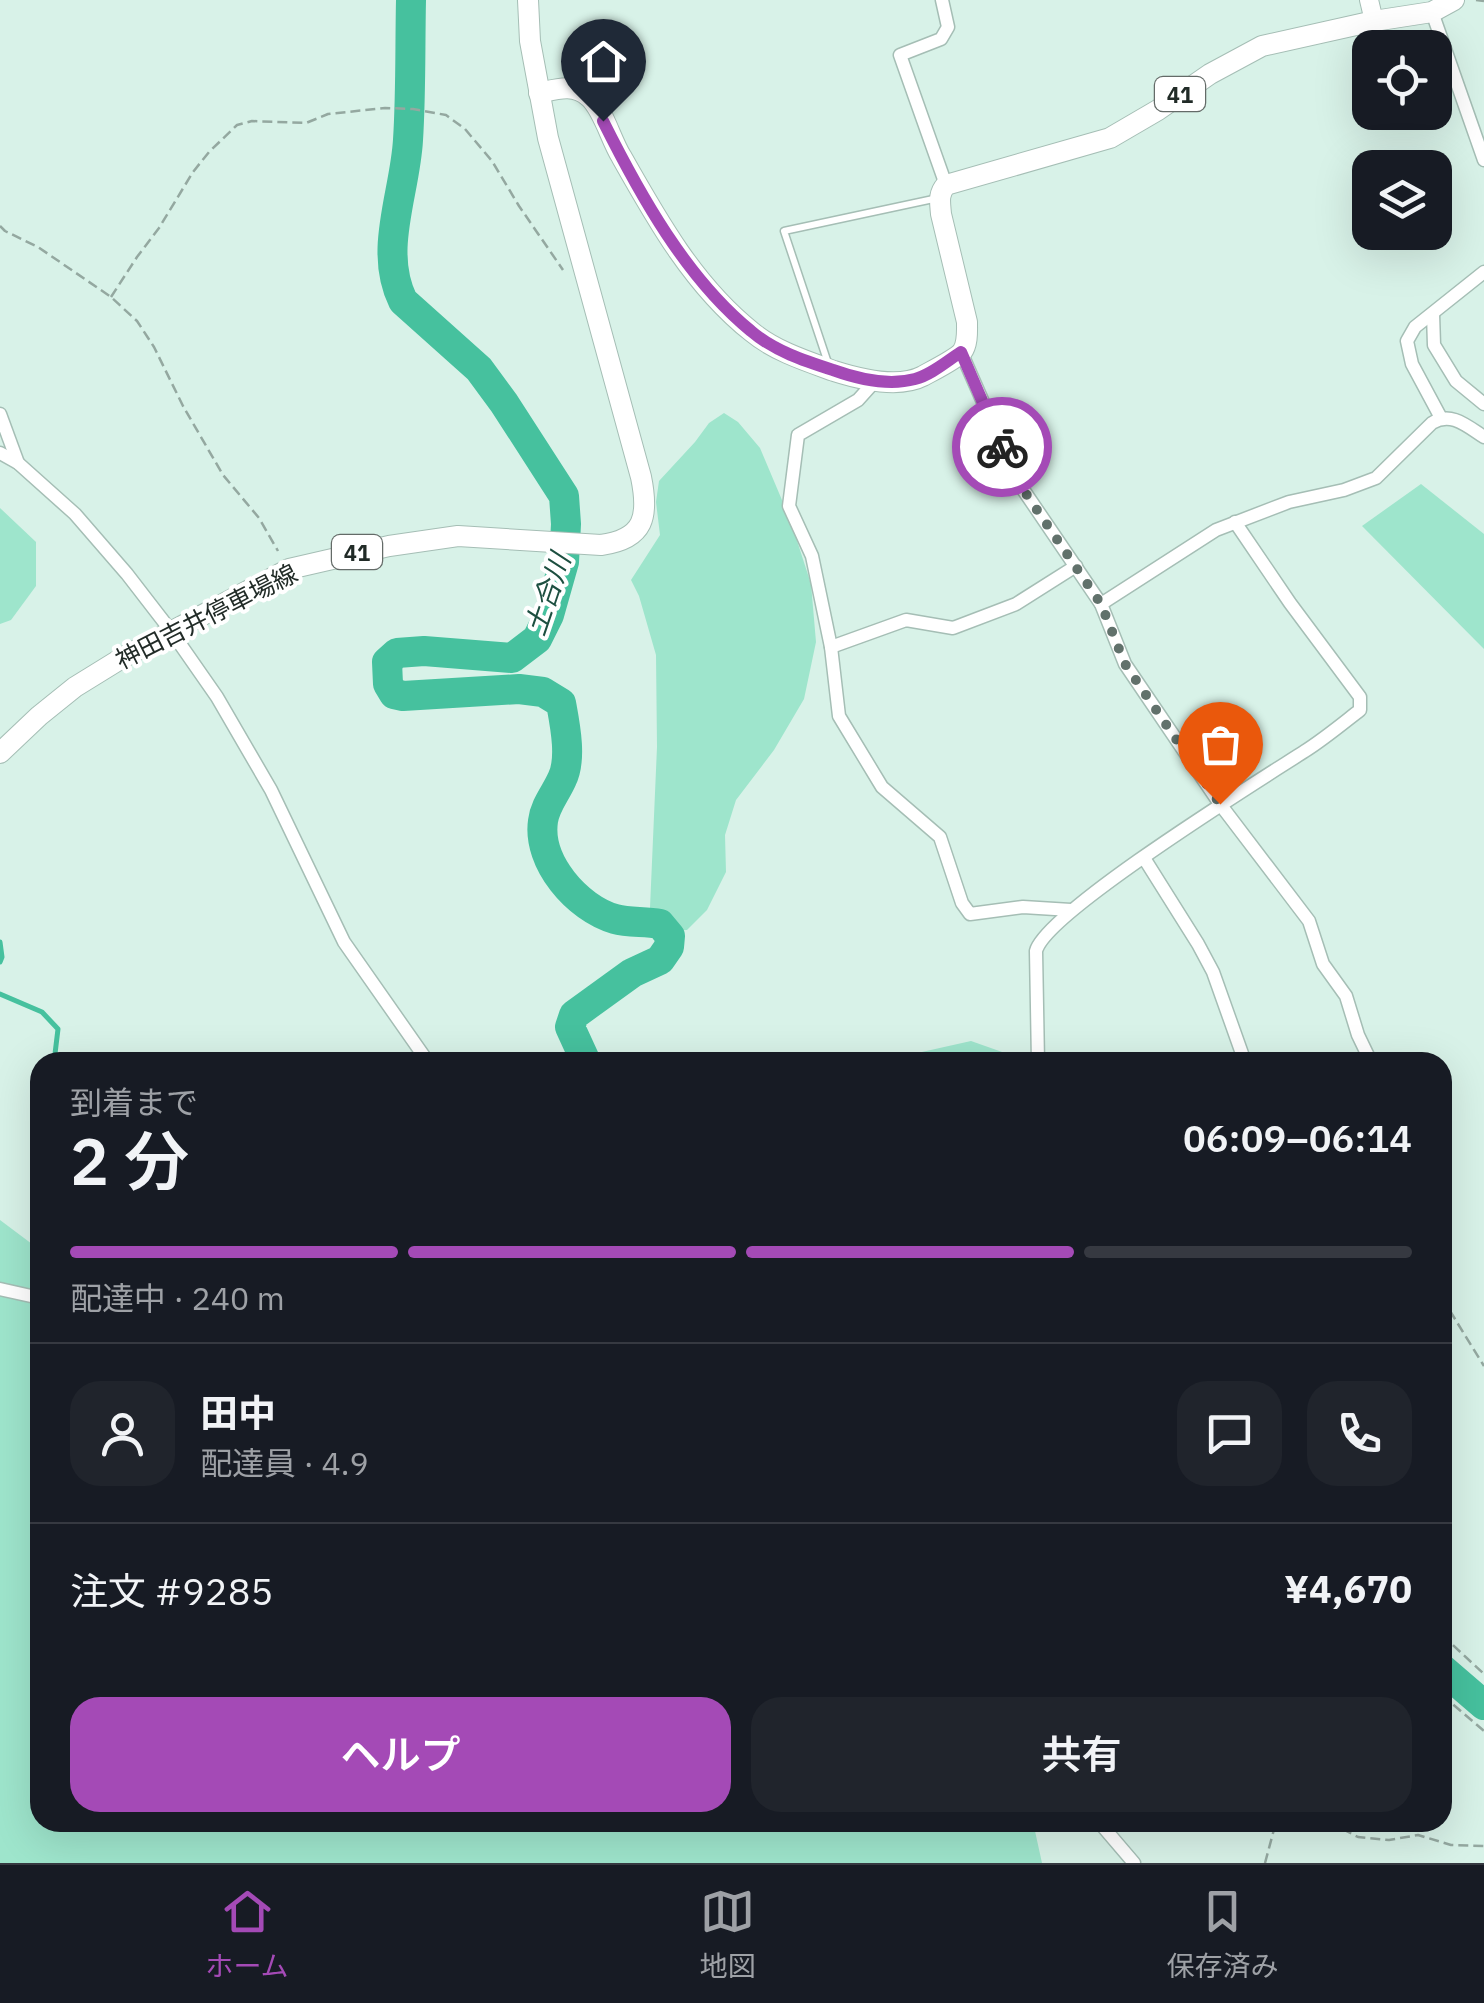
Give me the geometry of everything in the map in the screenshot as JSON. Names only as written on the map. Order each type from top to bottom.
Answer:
[{"type":"main road","name":"神田吉井停車場線","points":[[0,753],[74,687],[289,570],[389,546],[458,536],[601,546],[623,542],[643,521],[646,499],[548,138],[530,40],[528,0]]},
{"type":"main road","name":"41","points":[[943,192],[1110,138],[1262,46],[1432,12],[1454,0]]},
{"type":"main road","points":[[539,93],[574,88],[596,103],[620,155],[686,263],[752,333],[781,350],[851,377],[898,381],[918,378],[961,352],[967,322],[943,192]]},
{"type":"street","points":[[942,0],[948,27],[941,39],[900,55],[943,192]]},
{"type":"street","points":[[1369,0],[1374,21]]},
{"type":"street","points":[[1432,12],[1484,160]]},
{"type":"street","points":[[1441,418],[1412,364],[1407,340],[1414,328],[1484,272]]},
{"type":"street","points":[[1433,314],[1434,345],[1456,381],[1484,404]]},
{"type":"street","points":[[961,352],[1018,482],[1101,604],[1125,664],[1220,804],[1309,921],[1323,964],[1346,996],[1366,1052]]},
{"type":"street","points":[[876,380],[858,400],[798,435],[789,506],[812,556],[831,648],[839,716],[882,788],[940,837],[962,903],[970,914],[1023,907],[1070,910]]},
{"type":"street","points":[[0,414],[18,463]]},
{"type":"street","points":[[1101,604],[1216,530],[1290,502],[1376,478],[1441,418],[1454,418],[1484,436]]},
{"type":"street","points":[[0,452],[75,514],[171,631],[217,697],[270,790],[344,942],[421,1052]]},
{"type":"street","points":[[1038,1052],[1038,942],[1070,910],[1360,710],[1360,697],[1235,522]]},
{"type":"street","points":[[831,648],[906,620],[953,628],[1016,604],[1076,566]]},
{"type":"street","points":[[1144,858],[1198,944],[1241,1052]]},
{"type":"street","points":[[0,1289],[30,1296]]},
{"type":"street","points":[[1108,1832],[1134,1863]]},
{"type":"lane","points":[[830,370],[784,231],[943,192]]},
{"type":"path","points":[[1476,0],[1484,0]]},
{"type":"path","points":[[111,297],[193,172],[237,125],[252,121],[306,123],[328,114],[385,108],[446,115],[465,129],[492,161],[564,270]]},
{"type":"path","points":[[0,226],[111,297],[137,320],[223,475],[259,518],[289,570]]},
{"type":"path","points":[[1452,1314],[1484,1366]]},
{"type":"path","points":[[1452,1645],[1484,1674]]},
{"type":"path","points":[[1452,1704],[1484,1732]]},
{"type":"path","points":[[1265,1863],[1273,1832]]},
{"type":"path","points":[[1347,1832],[1358,1838],[1388,1840],[1418,1835],[1451,1845],[1484,1846]]},
{"type":"green space","points":[[724,413],[738,422],[760,448],[790,519],[811,584],[816,642],[804,699],[774,750],[736,800],[725,835],[726,872],[707,910],[687,930],[662,931],[650,908],[657,747],[656,655],[631,580],[660,535],[656,502],[659,481],[709,423]]},
{"type":"green space","points":[[1421,484],[1484,534],[1484,649],[1362,526]]},
{"type":"green space","points":[[0,508],[36,542],[36,586],[11,620],[0,624]]},
{"type":"green space","points":[[971,1041],[1002,1052],[922,1052]]},
{"type":"green space","points":[[0,1220],[30,1242],[30,1832],[1035,1832],[1042,1863],[0,1863]]},
{"type":"waterway","name":"土合川","points":[[411,0],[408,140],[393,242],[396,282],[403,301],[479,369],[504,403],[564,496],[566,524],[564,562],[549,615],[537,639],[512,658],[424,651],[397,653],[387,662],[388,684],[394,694],[403,696],[519,689],[543,692],[561,703],[567,762],[543,821],[546,852],[553,867],[587,905],[620,920],[660,924],[670,936],[669,947],[660,960],[632,973],[574,1015],[570,1027],[581,1052]]},
{"type":"waterway","points":[[0,942],[0,962]]},
{"type":"waterway","points":[[0,994],[42,1012],[58,1029],[55,1052]]},
{"type":"waterway","name":"土合川","points":[[1452,1678],[1484,1705]]},
{"type":"way so far","points":[[1002,447],[1018,482],[1101,604],[1125,664],[1220,804]]},
{"type":"route","points":[[603,121],[686,263],[752,333],[818,366],[876,380],[918,378],[961,352],[1002,447]]}]
